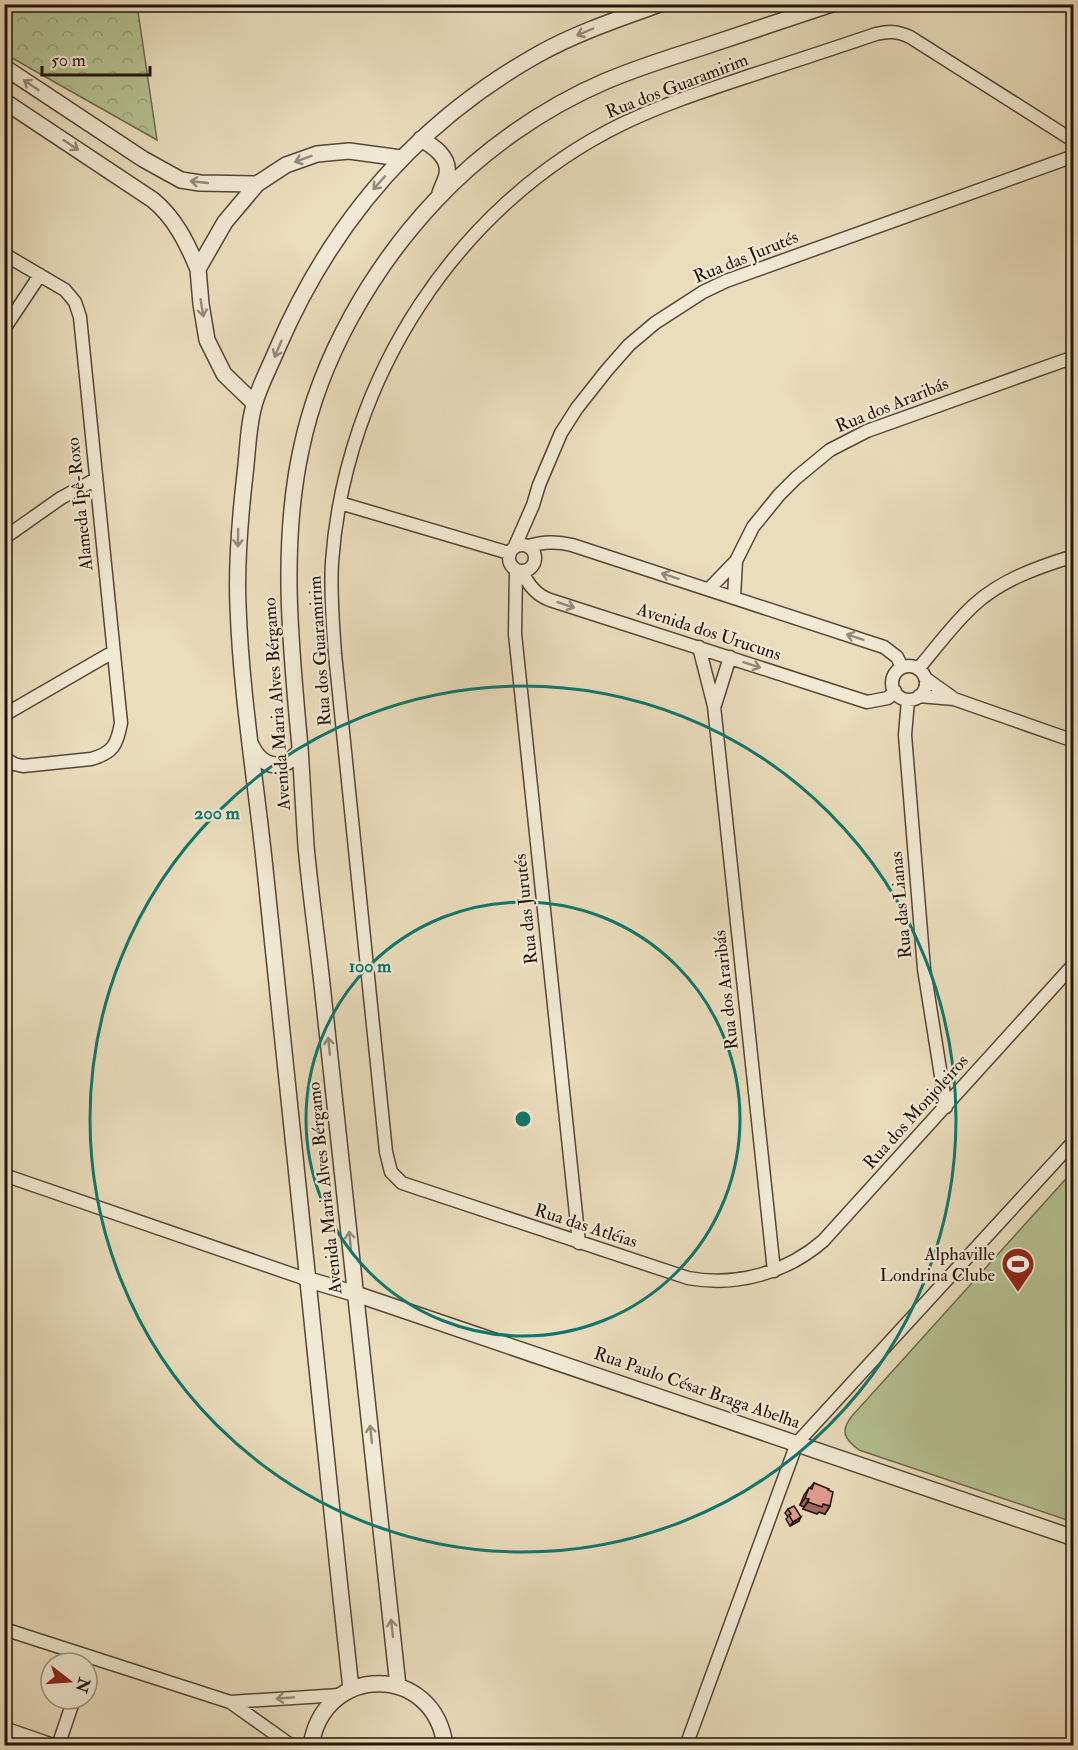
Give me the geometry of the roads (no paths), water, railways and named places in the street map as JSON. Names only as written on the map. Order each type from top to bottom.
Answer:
[{"type":"street","name":"Avenida Maria Alves Bérgamo","points":[[345,1692],[238,605],[238,529],[254,403],[292,315],[335,240],[372,191],[421,139],[491,83],[538,54],[609,22],[660,4]]},
{"type":"street","name":"Avenida Maria Alves Bérgamo","points":[[398,1686],[307,851],[293,680],[289,587],[291,524],[301,449],[318,393],[349,321],[380,269],[438,198],[479,160],[558,105],[602,83],[640,68],[832,4]]},
{"type":"street","name":"Rua dos Guaramirim","points":[[394,1176],[386,1152],[334,642],[332,565],[340,503],[356,436],[378,380],[416,309],[456,255],[485,224],[516,195],[591,140],[651,111],[712,88],[876,34],[895,31],[910,37],[1074,141]]},
{"type":"street","points":[[4,67],[143,159],[181,180],[200,183],[257,184]]},
{"type":"street","points":[[4,101],[153,200],[163,209],[187,243],[198,269],[207,340],[224,374],[254,403]]},
{"type":"street","points":[[421,139],[440,153],[446,162],[447,173],[438,198]]},
{"type":"street","points":[[198,269],[225,222],[257,184],[285,165],[317,154],[349,151],[402,158]]},
{"type":"street","name":"Rua das Jurutés","points":[[512,550],[533,505],[561,433],[577,408],[607,370],[629,345],[655,323],[703,292],[726,281],[1074,156]]},
{"type":"street","name":"Alameda Ipê-Roxo","points":[[4,254],[70,296],[75,302],[80,317],[121,723],[114,747],[109,752],[91,759],[23,766],[4,758]]},
{"type":"street","points":[[4,329],[40,275]]},
{"type":"street","name":"Rua dos Araribás","points":[[709,589],[736,561],[753,528],[779,495],[830,450],[867,430],[1074,357]]},
{"type":"street","points":[[4,538],[61,498],[96,479]]},
{"type":"street","points":[[340,503],[512,550],[523,544],[534,552],[535,561],[530,568],[519,571],[509,562],[512,550]]},
{"type":"street","points":[[528,546],[558,541],[572,544],[884,647],[897,657],[902,668]]},
{"type":"street","points":[[921,673],[975,604],[1012,579],[1074,556]]},
{"type":"street","name":"Rua dos Araribás","points":[[734,597],[736,561]]},
{"type":"street","name":"Rua das Jurutés","points":[[519,571],[515,634],[579,1243]]},
{"type":"street","name":"Avenida dos Urucuns","points":[[519,571],[532,588],[546,598],[867,702],[888,698],[894,691]]},
{"type":"street","name":"Rua dos Araribás","points":[[699,647],[714,706],[774,1271]]},
{"type":"street","points":[[4,715],[113,652]]},
{"type":"street","name":"Rua dos Araribás","points":[[714,706],[730,657]]},
{"type":"street","points":[[954,699],[913,667],[902,668],[892,680],[894,691],[898,696],[954,699],[1074,741]]},
{"type":"street","points":[[914,698],[925,688],[921,673]]},
{"type":"street","name":"Rua das Lianas","points":[[914,698],[905,735],[924,969],[946,1107]]},
{"type":"street","points":[[250,742],[256,757],[269,764],[284,764],[300,752]]},
{"type":"street","name":"Rua dos Monjoleiros","points":[[774,1271],[797,1260],[823,1241],[1074,964]]},
{"type":"street","points":[[686,1746],[797,1443],[1074,1141]]},
{"type":"street","points":[[4,1174],[306,1279]]},
{"type":"street","name":"Rua das Atléias","points":[[394,1176],[402,1183],[697,1280],[739,1279],[774,1271]]},
{"type":"street","name":"Rua Paulo César Braga Abelha","points":[[306,1279],[1074,1538]]},
{"type":"street","points":[[4,1629],[230,1702],[292,1746]]},
{"type":"street","points":[[230,1702],[345,1692],[374,1683],[398,1686],[409,1690],[428,1705],[440,1725],[444,1746]]},
{"type":"street","points":[[311,1746],[320,1718],[331,1703],[345,1692]]},
{"type":"street","points":[[4,1728],[57,1746],[70,1711]]},
{"type":"place","name":"Alphaville Londrina Clube","points":[[1018,1293]]}]
